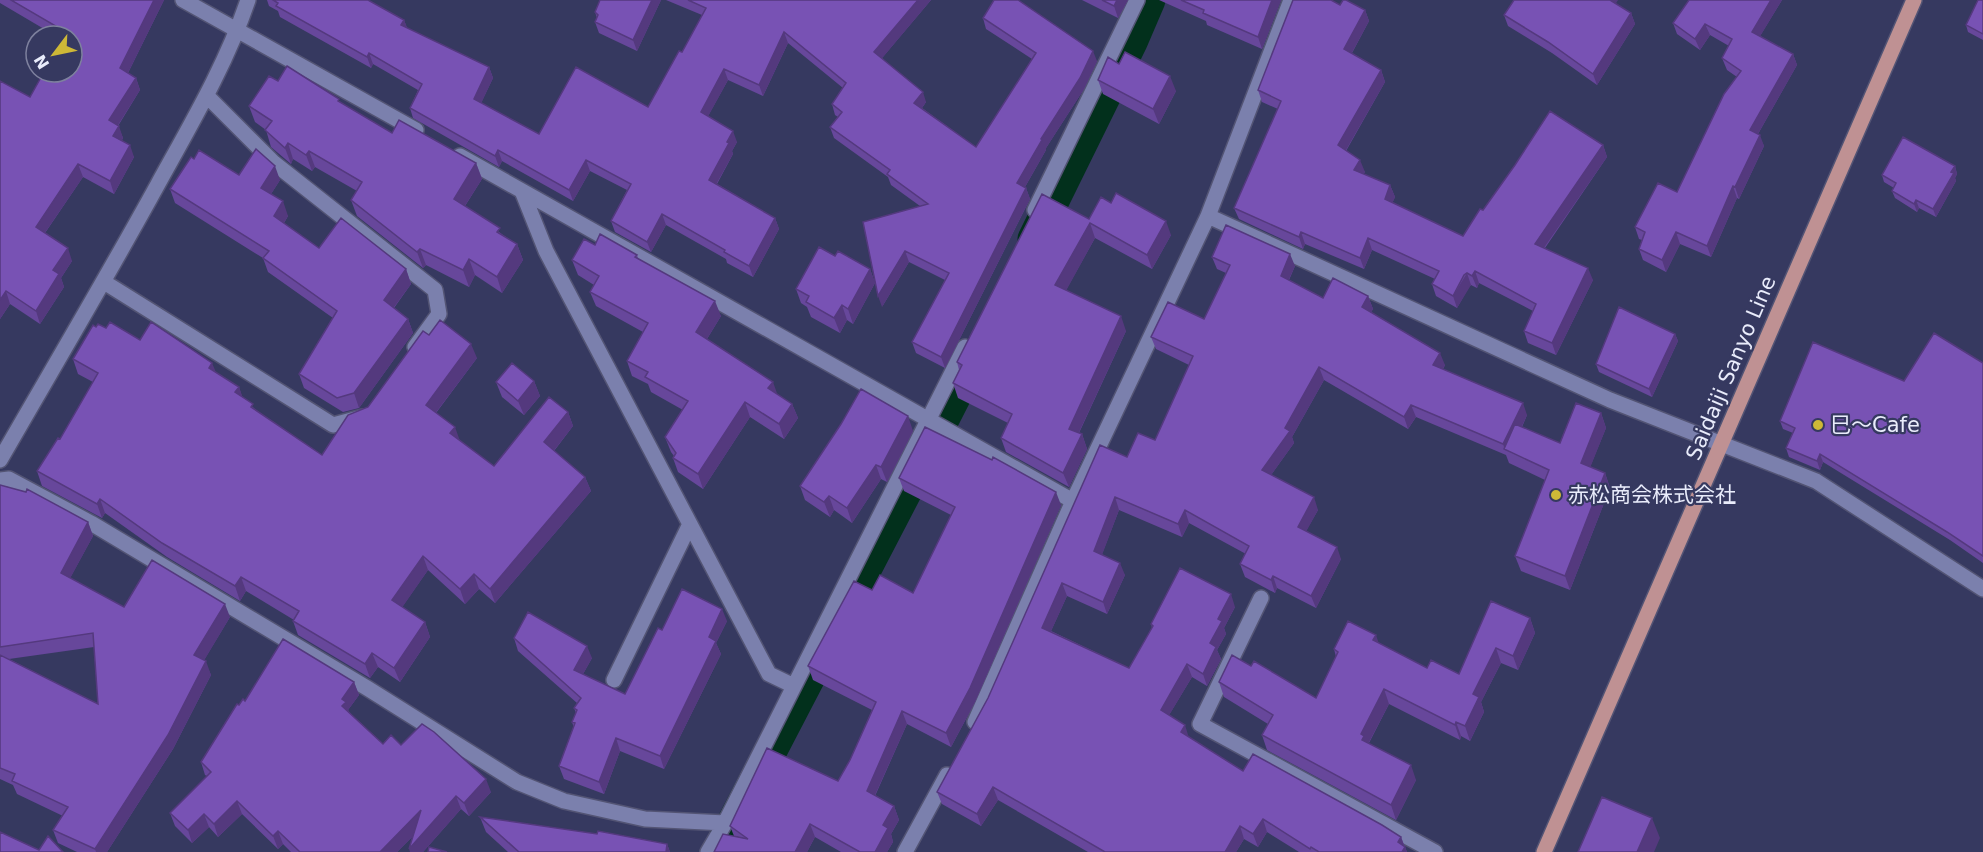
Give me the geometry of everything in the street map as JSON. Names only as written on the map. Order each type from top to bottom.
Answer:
[{"type":"main road","name":"Saidaiji Sanyo Line","points":[[1544,852],[1914,0]]},
{"type":"street","points":[[183,0],[431,139]]},
{"type":"street","points":[[0,460],[104,282],[207,96],[238,30],[248,0]]},
{"type":"street","points":[[1030,219],[1137,0]]},
{"type":"street","points":[[967,737],[984,706],[1073,501],[1208,216],[1291,0]]},
{"type":"street","points":[[207,96],[274,163],[435,290],[439,314],[405,360]]},
{"type":"street","points":[[451,150],[1073,501]]},
{"type":"street","points":[[522,190],[546,251],[769,674],[794,686]]},
{"type":"street","points":[[1208,216],[1610,400],[1816,481],[1983,589]]},
{"type":"street","points":[[104,282],[333,425],[365,416],[371,407]]},
{"type":"street","points":[[708,852],[971,335]]},
{"type":"street","points":[[0,480],[9,479],[92,523],[367,688],[517,782],[564,801],[645,819],[724,823]]},
{"type":"street","points":[[614,680],[690,524]]},
{"type":"street","points":[[1261,598],[1200,724],[1435,852]]},
{"type":"street","points":[[905,852],[956,758]]},
{"type":"building","points":[[11,0],[154,0],[120,68],[136,78],[109,120],[119,126],[113,136],[130,145],[110,181],[78,164],[36,227],[68,248],[53,270],[59,274],[36,311],[6,291],[0,300],[0,81],[30,97],[37,84],[84,84],[84,24],[52,24]]},
{"type":"building","points":[[273,0],[368,0],[404,20],[401,25],[489,67],[474,99],[539,134],[576,67],[648,107],[706,8],[688,0],[918,0],[874,52],[923,92],[914,103],[976,147],[1036,53],[983,18],[994,0],[1018,0],[1093,51],[1080,78],[1041,139],[1017,183],[1026,188],[941,357],[912,342],[949,273],[905,251],[878,296],[863,222],[928,204],[887,174],[890,170],[830,127],[842,112],[832,104],[846,83],[784,32],[759,85],[724,69],[701,112],[733,131],[709,180],[775,218],[749,266],[662,214],[647,242],[611,221],[631,184],[586,160],[569,190],[498,150],[495,156],[410,108],[422,84],[369,53],[367,57],[276,6],[278,3]]},
{"type":"building","points":[[600,0],[652,0],[633,40],[595,22],[598,15],[595,12]]},
{"type":"building","points":[[1102,0],[1117,0],[1114,6]]},
{"type":"building","points":[[1181,0],[1272,0],[1258,37],[1203,13],[1204,10]]},
{"type":"building","points":[[1293,0],[1331,0],[1340,5],[1343,0],[1346,0],[1365,10],[1344,49],[1381,70],[1338,145],[1360,160],[1354,170],[1390,185],[1385,199],[1463,236],[1480,209],[1483,210],[1515,165],[1550,111],[1603,145],[1535,244],[1588,268],[1552,343],[1524,331],[1536,304],[1475,271],[1472,276],[1467,273],[1464,275],[1453,296],[1432,284],[1439,271],[1368,238],[1360,258],[1301,232],[1299,237],[1234,208],[1281,101],[1258,90]]},
{"type":"building","points":[[1514,0],[1610,0],[1631,13],[1593,74],[1548,42],[1504,15]]},
{"type":"building","points":[[1689,0],[1771,0],[1752,32],[1793,54],[1750,130],[1760,135],[1735,187],[1733,186],[1707,246],[1676,232],[1662,260],[1639,249],[1645,232],[1635,227],[1658,183],[1677,192],[1724,94],[1741,71],[1722,58],[1732,39],[1705,24],[1695,39],[1673,23]]},
{"type":"building","points":[[1978,0],[1983,0],[1983,34],[1966,25]]},
{"type":"building","points":[[1125,52],[1170,76],[1153,109],[1098,80],[1108,57],[1119,64]]},
{"type":"building","points":[[287,66],[339,99],[338,101],[392,133],[399,120],[476,163],[454,199],[500,228],[497,232],[517,244],[497,277],[469,259],[463,270],[420,249],[417,252],[351,200],[362,182],[309,151],[306,155],[288,143],[285,148],[265,130],[272,121],[249,106],[269,76],[278,81]]},
{"type":"building","points":[[1903,137],[1955,166],[1951,172],[1954,173],[1933,209],[1916,200],[1914,204],[1892,191],[1896,183],[1882,175]]},
{"type":"building","points":[[256,149],[275,166],[261,188],[283,201],[274,216],[319,248],[341,218],[406,269],[384,300],[408,319],[354,393],[337,398],[299,374],[337,311],[263,258],[269,251],[170,189],[191,157],[194,159],[199,150],[239,175]]},
{"type":"building","points":[[1116,193],[1166,221],[1147,255],[1090,223],[1055,285],[1121,316],[1069,429],[1082,434],[1063,473],[1001,438],[1012,414],[953,383],[962,365],[957,362],[1042,194],[1089,219],[1101,197],[1111,203]]},
{"type":"building","points":[[1226,225],[1290,254],[1281,276],[1323,298],[1333,278],[1368,296],[1362,307],[1440,353],[1433,365],[1523,403],[1503,444],[1411,405],[1404,417],[1319,367],[1285,428],[1290,431],[1262,470],[1314,497],[1298,527],[1337,547],[1311,596],[1273,576],[1271,580],[1240,564],[1249,546],[1185,510],[1178,524],[1115,497],[1094,551],[1120,563],[1103,602],[1062,583],[1042,628],[1129,668],[1153,626],[1151,624],[1180,568],[1231,594],[1218,619],[1222,621],[1210,643],[1216,647],[1203,674],[1187,664],[1161,710],[1185,725],[1181,732],[1243,771],[1253,754],[1382,825],[1401,837],[1398,842],[1405,847],[1402,852],[1319,852],[1311,847],[1310,849],[1263,819],[1253,834],[1240,826],[1225,852],[1105,852],[993,787],[977,814],[937,792],[988,698],[1100,445],[1127,457],[1138,433],[1155,440],[1193,356],[1151,337],[1168,302],[1204,319],[1230,265],[1212,257]]},
{"type":"building","points":[[600,234],[637,255],[635,257],[715,301],[696,332],[773,382],[768,388],[792,404],[779,424],[745,402],[698,474],[673,458],[676,453],[665,437],[688,401],[645,377],[648,372],[627,361],[648,323],[590,292],[599,276],[572,260],[584,239],[595,245]]},
{"type":"building","points":[[819,247],[835,256],[838,251],[870,269],[848,309],[842,305],[834,318],[806,302],[809,296],[796,289]]},
{"type":"building","points":[[1619,307],[1675,334],[1649,389],[1596,364]]},
{"type":"building","points":[[440,320],[471,344],[426,405],[455,427],[450,433],[494,466],[549,397],[568,412],[544,442],[585,477],[490,589],[474,574],[460,589],[423,556],[392,600],[425,622],[394,668],[372,653],[365,664],[293,621],[299,611],[241,577],[235,586],[162,543],[100,499],[97,504],[37,471],[58,438],[60,439],[98,373],[73,359],[93,325],[96,327],[98,324],[106,328],[110,322],[140,340],[151,322],[212,363],[209,368],[239,387],[235,392],[253,404],[251,407],[322,455],[348,415],[368,407],[423,331],[429,335]]},
{"type":"building","points":[[1934,333],[1983,363],[1983,556],[1820,454],[1817,461],[1786,448],[1795,428],[1780,421],[1813,342],[1904,381]]},
{"type":"building","points":[[512,363],[534,381],[518,401],[496,382]]},
{"type":"building","points":[[861,389],[908,416],[881,467],[876,465],[847,508],[829,496],[824,502],[800,486]]},
{"type":"building","points":[[1576,403],[1601,413],[1581,463],[1605,473],[1565,576],[1515,556],[1549,470],[1504,449],[1515,424],[1560,443]]},
{"type":"building","points":[[925,427],[992,460],[993,457],[1056,492],[970,688],[946,733],[902,711],[867,791],[894,806],[883,825],[888,828],[875,852],[860,852],[810,824],[795,852],[714,852],[723,834],[748,839],[730,826],[767,748],[838,781],[850,760],[876,702],[808,666],[854,581],[872,590],[880,575],[913,593],[955,507],[899,478]]},
{"type":"building","points":[[0,485],[26,492],[27,489],[88,522],[61,573],[124,607],[152,560],[225,604],[194,655],[206,661],[168,735],[95,849],[53,830],[68,807],[12,781],[15,774],[0,768],[0,655],[98,704],[93,633],[0,647]]},
{"type":"building","points":[[682,589],[722,609],[709,637],[716,641],[660,756],[616,738],[599,782],[559,766],[575,723],[572,722],[577,710],[574,708],[581,698],[514,638],[528,612],[587,646],[574,670],[625,694],[658,628],[662,630]]},
{"type":"building","points":[[1491,601],[1530,618],[1513,656],[1496,648],[1473,694],[1479,697],[1465,726],[1456,722],[1455,725],[1384,689],[1361,734],[1364,736],[1362,740],[1411,765],[1391,805],[1262,735],[1273,715],[1219,682],[1232,655],[1251,666],[1254,661],[1316,698],[1338,652],[1334,649],[1348,621],[1376,635],[1373,640],[1427,668],[1431,660],[1459,674]]},
{"type":"building","points":[[283,639],[354,682],[342,699],[346,702],[342,706],[383,744],[391,735],[401,745],[422,724],[486,779],[464,803],[456,796],[409,849],[421,810],[380,852],[300,852],[278,831],[273,836],[237,801],[214,824],[204,814],[188,830],[170,813],[211,772],[201,762],[237,704],[239,705],[243,699],[245,701]]},
{"type":"building","points":[[1602,797],[1652,818],[1637,852],[1578,852]]},
{"type":"building","points":[[480,817],[597,834],[598,831],[667,844],[666,852],[519,852]]},
{"type":"building","points":[[0,832],[39,850],[48,836],[63,852],[0,852]]},
{"type":"building","points":[[429,847],[447,852],[428,852]]},
{"type":"waterway","points":[[1034,239],[1131,42],[1149,0]]},
{"type":"waterway","points":[[944,417],[977,352]]},
{"type":"waterway","points":[[718,852],[926,452]]},
{"type":"place","name":"巳～Cafe","points":[[1818,425]]},
{"type":"place","name":"赤松商会株式会社","points":[[1556,495]]}]
